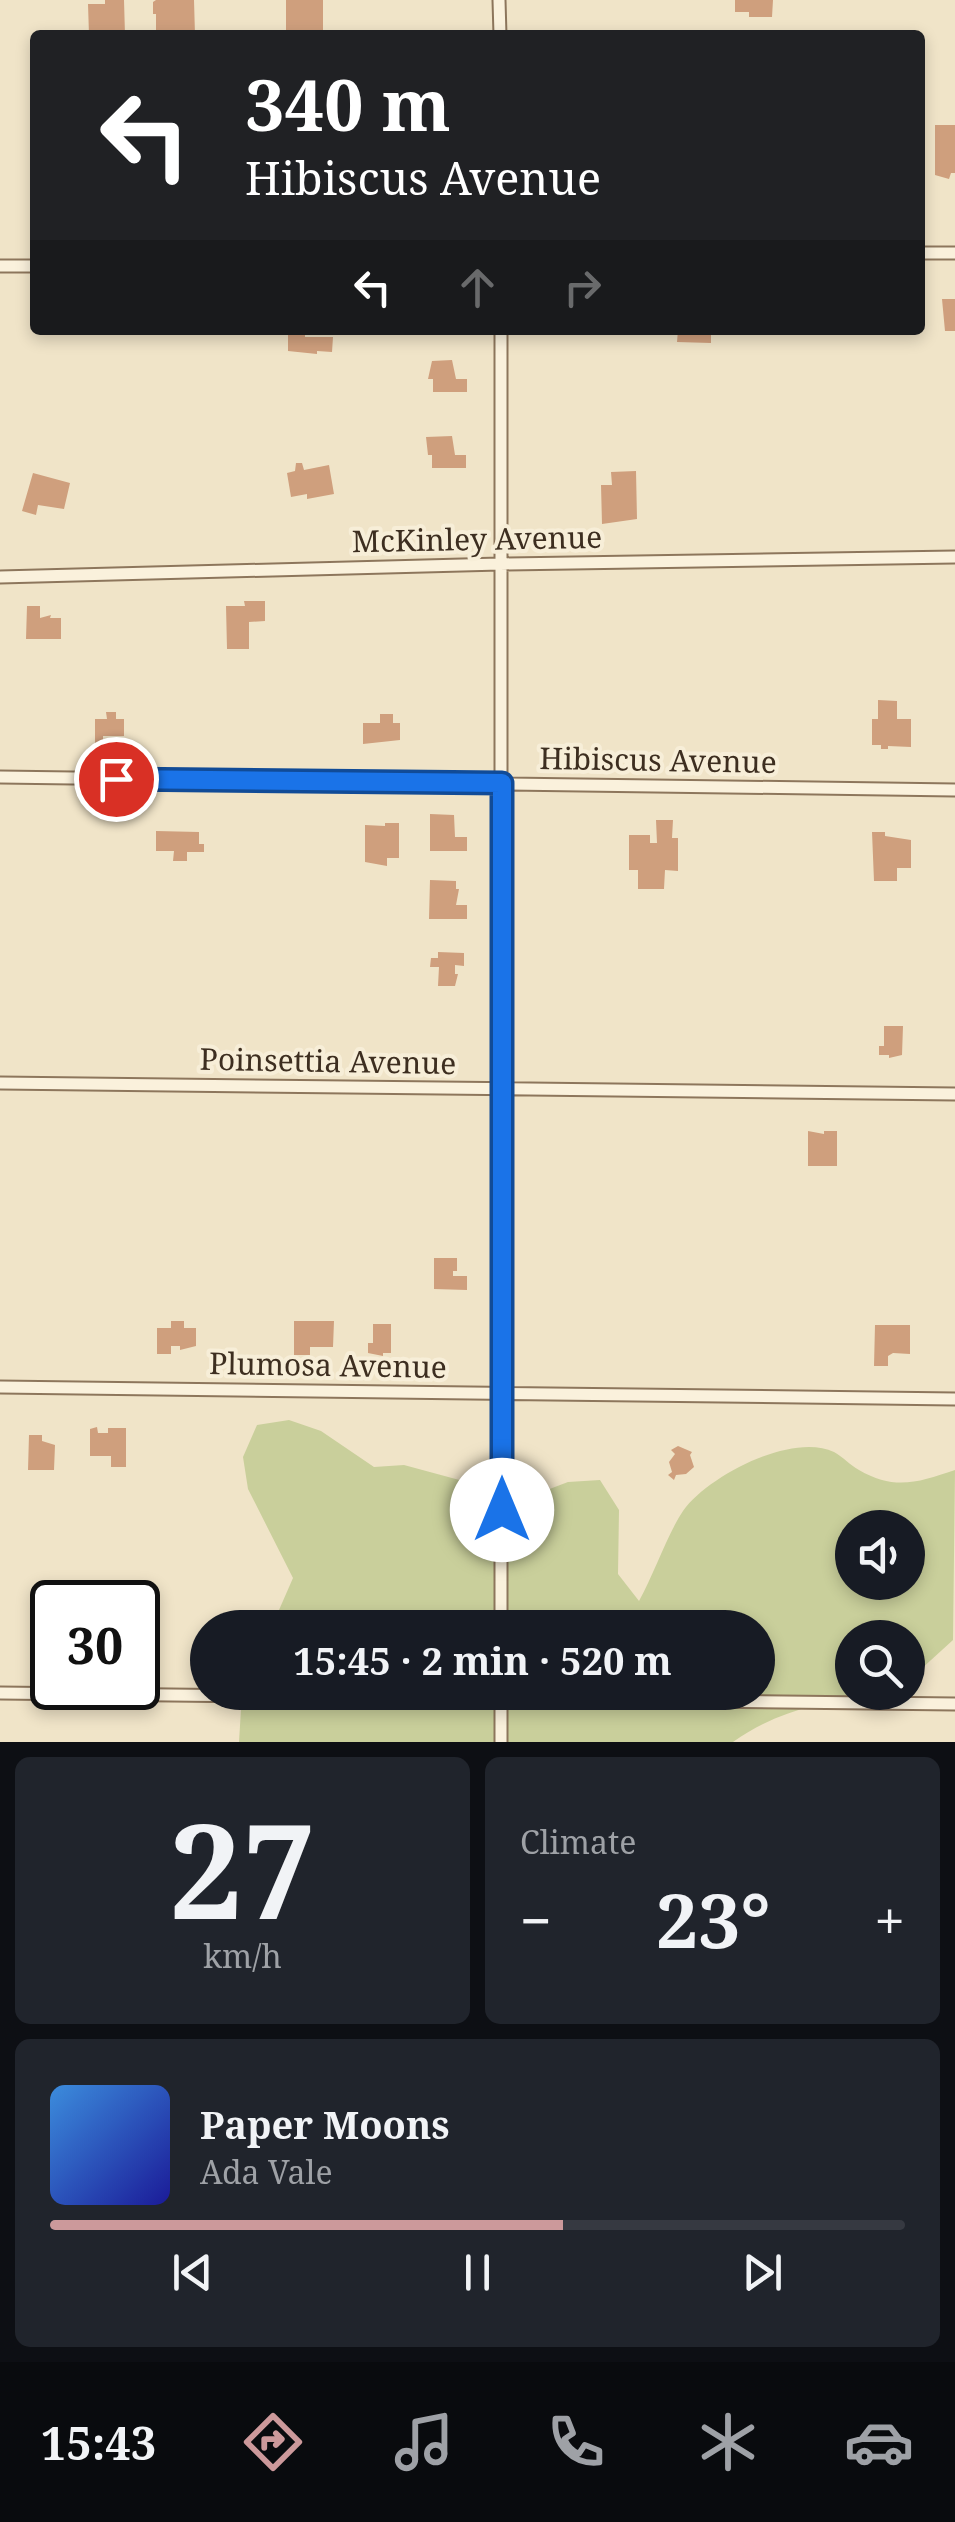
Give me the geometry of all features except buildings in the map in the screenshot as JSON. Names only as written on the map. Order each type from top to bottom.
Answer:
[{"type":"street","points":[[500,0],[500,30]]},
{"type":"street","points":[[925,253],[955,252]]},
{"type":"street","points":[[0,266],[30,266]]},
{"type":"street","points":[[501,335],[502,1610]]},
{"type":"street","name":"McKinley Avenue","points":[[0,577],[955,556]]},
{"type":"street","name":"Hibiscus Avenue","points":[[0,777],[955,790]]},
{"type":"street","name":"Poinsettia Avenue","points":[[0,1083],[955,1094]]},
{"type":"street","name":"Plumosa Avenue","points":[[0,1387],[955,1399]]},
{"type":"street","points":[[0,1692],[190,1693]]},
{"type":"street","points":[[775,1700],[955,1704]]},
{"type":"street","points":[[501,1710],[501,1742]]},
{"type":"green space","points":[[289,1420],[321,1431],[374,1467],[404,1465],[526,1498],[568,1482],[600,1480],[619,1510],[618,1574],[639,1601],[683,1511],[711,1484],[752,1461],[796,1448],[816,1447],[834,1452],[859,1470],[884,1481],[918,1481],[955,1470],[953,1640],[925,1666],[925,1620],[835,1620],[835,1701],[782,1716],[733,1742],[239,1742],[241,1710],[775,1710],[775,1610],[279,1610],[293,1578],[248,1489],[243,1457],[257,1425]]},
{"type":"route","points":[[116,779],[502,783],[502,1510]]}]
